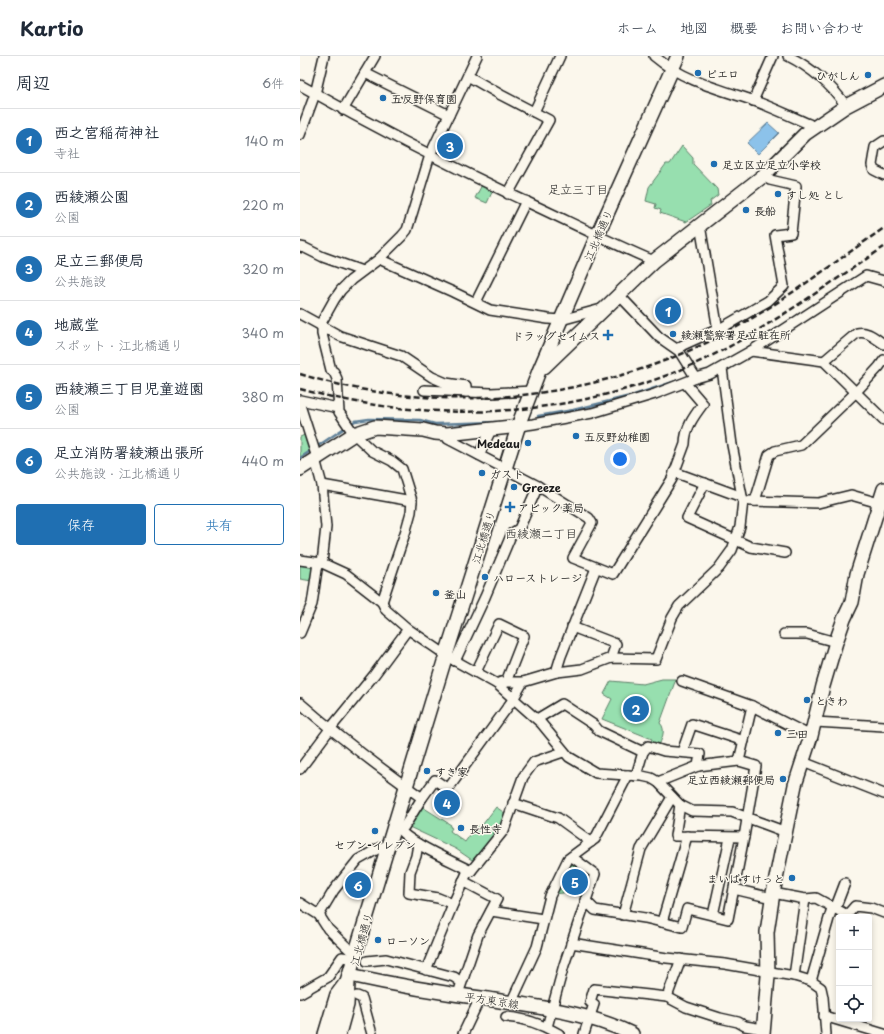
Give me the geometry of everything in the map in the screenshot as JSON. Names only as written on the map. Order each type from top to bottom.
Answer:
[{"type":"main road","name":"江北橋通り","points":[[332,1034],[357,957],[387,848],[397,829],[406,786],[451,658],[505,468],[519,426],[540,371],[597,236],[678,56]]},
{"type":"main road","points":[[540,371],[654,261],[763,176],[798,141],[846,106],[884,86]]},
{"type":"main road","points":[[300,469],[354,434],[375,427],[423,430],[447,434],[519,426]]},
{"type":"main road","points":[[763,1031],[768,971],[767,932],[772,896],[795,785],[811,736],[823,686],[836,642],[852,602],[857,574],[884,489]]},
{"type":"main road","name":"平方東京線","points":[[350,975],[393,984],[460,988],[480,998],[590,1017],[632,1034]]},
{"type":"street","points":[[300,135],[315,94],[324,56]]},
{"type":"street","points":[[343,110],[374,56]]},
{"type":"street","points":[[382,602],[406,530],[411,512],[412,501],[402,469],[392,461],[372,451],[354,434],[339,412],[337,379],[334,372],[331,370],[321,325],[341,290],[362,271],[379,259],[407,230],[430,154],[477,56]]},
{"type":"street","points":[[534,112],[560,56]]},
{"type":"street","points":[[654,56],[672,70],[713,88],[754,101],[809,124],[814,128]]},
{"type":"street","points":[[754,101],[773,56]]},
{"type":"street","points":[[788,56],[800,63],[830,86],[846,106]]},
{"type":"street","points":[[365,73],[449,116]]},
{"type":"street","points":[[468,76],[549,120],[508,194]]},
{"type":"street","points":[[300,85],[343,110],[508,194],[654,261]]},
{"type":"street","points":[[884,141],[875,147],[872,165],[874,170],[884,175]]},
{"type":"street","points":[[677,349],[702,336],[718,330],[768,301],[784,286],[775,235],[791,233],[796,186],[770,180],[763,176]]},
{"type":"street","points":[[476,302],[526,201]]},
{"type":"street","points":[[700,225],[718,330]]},
{"type":"street","points":[[300,247],[362,271]]},
{"type":"street","points":[[379,259],[476,302],[490,310],[561,320],[606,308]]},
{"type":"street","points":[[519,426],[592,413],[710,374],[751,351],[866,276],[884,281]]},
{"type":"street","points":[[620,295],[659,337],[677,349],[696,378]]},
{"type":"street","points":[[300,314],[340,336],[401,356],[432,378],[446,383],[466,386],[466,392]]},
{"type":"street","points":[[824,361],[860,332],[864,332],[884,344]]},
{"type":"street","points":[[751,351],[824,361],[884,420]]},
{"type":"street","points":[[755,501],[769,455],[775,451],[801,444],[855,393],[884,360]]},
{"type":"street","points":[[300,560],[320,563],[346,574],[382,602],[386,610],[408,629],[451,658],[476,672],[501,683],[522,682],[557,672],[582,669],[611,658],[656,659],[672,618],[679,606],[719,568],[732,550],[740,528],[743,506],[732,445],[722,368]]},
{"type":"street","points":[[447,434],[448,438],[538,486],[588,518],[592,523],[573,558],[613,574],[672,478],[685,444],[685,438],[690,423],[703,404],[685,383]]},
{"type":"street","points":[[424,390],[491,393],[532,391]]},
{"type":"street","points":[[300,400],[338,408]]},
{"type":"street","points":[[300,405],[316,458],[322,485],[326,527],[312,604],[300,633]]},
{"type":"street","points":[[479,455],[491,430]]},
{"type":"street","points":[[674,472],[705,483],[742,499],[755,501],[818,503],[851,495],[879,504]]},
{"type":"street","points":[[705,483],[687,518],[751,547],[785,552]]},
{"type":"street","points":[[322,485],[412,501]]},
{"type":"street","points":[[451,658],[485,597],[512,533],[519,529],[538,486]]},
{"type":"street","points":[[557,672],[561,656],[596,568]]},
{"type":"street","points":[[476,672],[499,624],[524,636],[501,683]]},
{"type":"street","points":[[572,627],[616,644],[611,658]]},
{"type":"street","points":[[300,769],[408,629]]},
{"type":"street","points":[[784,634],[807,634],[836,642]]},
{"type":"street","points":[[682,681],[752,706],[811,736]]},
{"type":"street","points":[[397,829],[404,827],[435,780],[448,789],[513,698],[522,682]]},
{"type":"street","points":[[501,683],[513,698],[541,723],[563,752],[596,773],[651,778],[658,782],[680,805],[692,811],[732,812],[786,832]]},
{"type":"street","points":[[300,703],[330,729],[422,798]]},
{"type":"street","points":[[537,719],[562,704],[594,724],[599,731],[643,752]]},
{"type":"street","points":[[739,761],[752,706]]},
{"type":"street","points":[[815,722],[884,726]]},
{"type":"street","points":[[682,752],[692,724],[744,741]]},
{"type":"street","points":[[511,1003],[537,947],[550,896],[568,859],[595,839],[632,776],[643,752],[648,746],[664,751],[700,754],[698,766]]},
{"type":"street","points":[[426,970],[463,881],[467,874],[504,830],[523,777],[534,762],[563,752]]},
{"type":"street","points":[[585,900],[595,910],[682,927],[686,909],[728,919],[748,817],[756,766],[739,761],[698,766],[658,782]]},
{"type":"street","points":[[803,762],[884,794]]},
{"type":"street","points":[[623,915],[641,850],[672,797]]},
{"type":"street","points":[[513,803],[558,818],[591,842]]},
{"type":"street","points":[[680,805],[675,836],[730,838],[744,837]]},
{"type":"street","points":[[397,829],[418,844],[471,871]]},
{"type":"street","points":[[662,922],[687,836]]},
{"type":"street","points":[[713,915],[730,838]]},
{"type":"street","points":[[418,844],[416,856],[410,872],[409,893],[438,898],[453,904]]},
{"type":"street","points":[[319,915],[334,890],[358,860],[381,847],[387,848]]},
{"type":"street","points":[[547,1027],[571,943],[595,874],[572,856]]},
{"type":"street","points":[[460,988],[478,935],[497,899],[463,881]]},
{"type":"street","points":[[811,981],[834,908],[845,883]]},
{"type":"street","points":[[734,889],[805,900],[816,898],[847,915],[855,906],[871,908],[884,913]]},
{"type":"street","points":[[794,976],[805,900]]},
{"type":"street","points":[[300,903],[319,915],[328,929],[357,957]]},
{"type":"street","points":[[491,911],[543,919]]},
{"type":"street","points":[[571,943],[726,964],[794,976],[811,981],[821,988],[826,1034]]},
{"type":"street","points":[[300,993],[328,976],[342,957],[386,959],[454,977],[460,988]]},
{"type":"street","points":[[667,997],[681,959]]},
{"type":"street","points":[[323,1034],[335,994],[350,975]]},
{"type":"street","points":[[341,1034],[349,1005],[350,975]]},
{"type":"street","points":[[584,1034],[594,1004],[590,1002],[594,989],[667,997],[686,1007],[763,1031]]},
{"type":"street","points":[[357,996],[362,998],[372,1034]]},
{"type":"street","points":[[463,1034],[480,998]]},
{"type":"street","points":[[824,1016],[884,1034]]},
{"type":"street","points":[[506,1017],[516,1018],[547,1027],[559,1034]]},
{"type":"green space","points":[[682,146],[693,158],[693,164],[717,189],[718,195],[710,201],[711,205],[686,222],[660,213],[661,210],[655,208],[656,204],[646,201],[649,187],[666,164],[670,164]]},
{"type":"green space","points":[[483,183],[494,188],[487,203],[475,198]]},
{"type":"green space","points":[[307,434],[313,449],[300,458],[300,437]]},
{"type":"green space","points":[[300,564],[315,567],[312,581],[300,579]]},
{"type":"green space","points":[[662,679],[676,679],[660,723],[663,732],[658,748],[650,746],[652,739],[602,719],[612,699],[604,694],[611,681],[643,684]]},
{"type":"green space","points":[[421,806],[451,825],[450,827],[452,828],[450,831],[465,842],[477,825],[480,828],[496,807],[506,814],[504,821],[496,833],[472,860],[456,849],[407,826]]},
{"type":"green space","points":[[569,860],[594,874],[585,898],[567,890],[563,893],[553,894]]},
{"type":"water","points":[[768,123],[779,133],[758,154],[747,143]]},
{"type":"waterway","points":[[538,416],[573,410],[634,395],[679,380]]},
{"type":"waterway","points":[[350,424],[355,421],[369,419],[420,420],[435,424],[496,422]]},
{"type":"waterway","points":[[300,458],[346,427]]},
{"type":"railway","points":[[300,374],[353,388],[407,396],[462,398],[517,396],[571,387],[625,374],[676,356],[726,333],[787,296],[884,228]]},
{"type":"railway","points":[[300,389],[353,401],[407,409],[462,412],[516,410],[570,402],[623,390],[675,372],[725,349],[786,313],[884,247]]},
{"type":"place","name":"ピエロ","points":[[698,73]]},
{"type":"place","name":"ひがしん","points":[[868,75]]},
{"type":"place","name":"五反野保育園","points":[[383,98]]},
{"type":"place","name":"足立三郵便局","points":[[450,146]]},
{"type":"place","name":"足立区立足立小学校","points":[[714,164]]},
{"type":"place","name":"すし処 とし","points":[[778,194]]},
{"type":"place","name":"長船","points":[[746,210]]},
{"type":"place","name":"西之宮稲荷神社","points":[[668,311]]},
{"type":"place","name":"綾瀬警察署足立駐在所","points":[[673,334]]},
{"type":"place","name":"ドラッグセイムス","points":[[608,335]]},
{"type":"place","name":"五反野幼稚園","points":[[576,436]]},
{"type":"place","name":"Medeau","points":[[528,443]]},
{"type":"place","name":"ガスト","points":[[482,473]]},
{"type":"place","name":"Greeze","points":[[514,487]]},
{"type":"place","name":"アビック薬局","points":[[510,507]]},
{"type":"place","name":"ハローストレージ","points":[[485,577]]},
{"type":"place","name":"釜山","points":[[436,593]]},
{"type":"place","name":"ときわ","points":[[807,700]]},
{"type":"place","name":"西綾瀬公園","points":[[636,709]]},
{"type":"place","name":"三田","points":[[778,733]]},
{"type":"place","name":"すき家","points":[[427,771]]},
{"type":"place","name":"足立西綾瀬郵便局","points":[[783,779]]},
{"type":"place","name":"地蔵堂","points":[[447,803]]},
{"type":"place","name":"長性寺","points":[[461,828]]},
{"type":"place","name":"セブン-イレブン","points":[[375,831]]},
{"type":"place","name":"まいばすけっと","points":[[792,878]]},
{"type":"place","name":"西綾瀬三丁目児童遊園","points":[[575,882]]},
{"type":"place","name":"足立消防署綾瀬出張所","points":[[358,885]]},
{"type":"place","name":"ローソン","points":[[378,940]]},
{"type":"district","name":"足立三丁目","points":[[578,189]]},
{"type":"district","name":"西綾瀬二丁目","points":[[541,533]]}]
